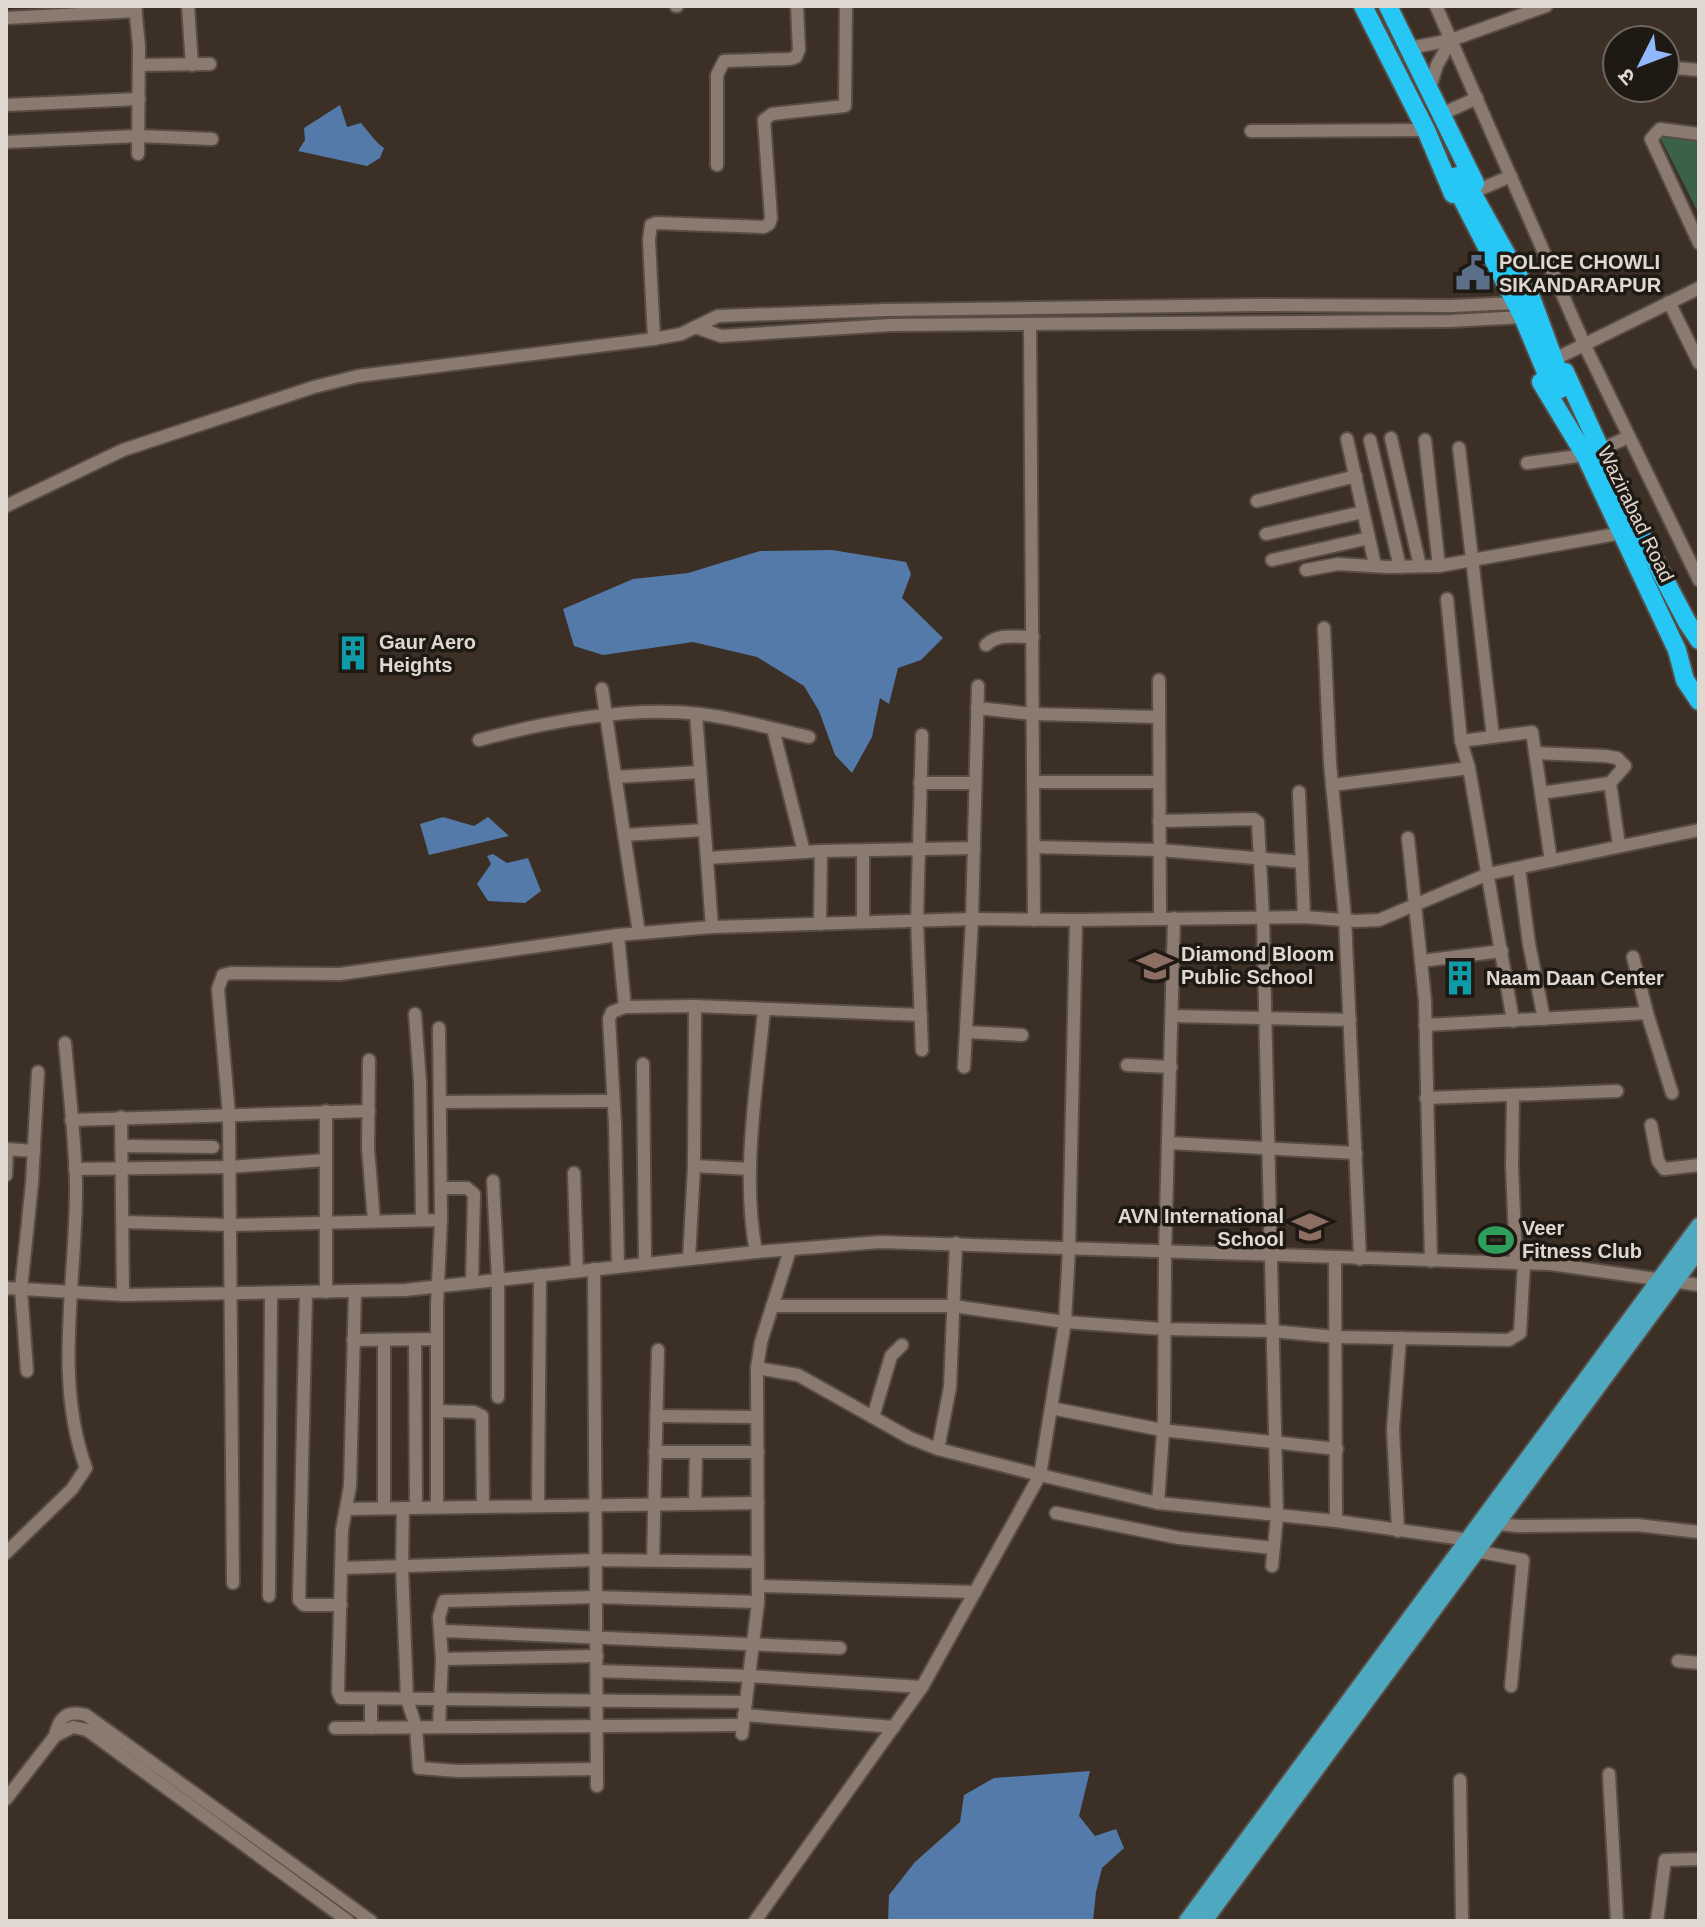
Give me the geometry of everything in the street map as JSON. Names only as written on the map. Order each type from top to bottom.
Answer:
[{"type":"highway","name":"Wazirabad Road","points":[[1363,6],[1426,130],[1457,201],[1475,202]]},
{"type":"highway","name":"Wazirabad Road","points":[[1388,6],[1475,182],[1475,202],[1519,310],[1547,350]]},
{"type":"highway","name":"Wazirabad Road","points":[[1475,202],[1532,300],[1547,350]]},
{"type":"highway","name":"Wazirabad Road","points":[[1547,350],[1535,360],[1543,388],[1592,452],[1699,640]]},
{"type":"highway","name":"Wazirabad Road","points":[[1592,452],[1622,533],[1677,650],[1685,680],[1699,699]]},
{"type":"highway","points":[[1699,684],[1699,699]]},
{"type":"main road","points":[[1669,1280],[1699,1226]]},
{"type":"main road","points":[[1187,1921],[1267,1824],[1669,1280],[1699,1249]]},
{"type":"main road","points":[[1204,1921],[1267,1824]]},
{"type":"street","points":[[188,6],[192,65]]},
{"type":"street","points":[[717,165],[717,75],[720,67],[724,61],[796,57],[799,50],[797,6]]},
{"type":"street","points":[[654,339],[651,225],[764,227],[769,224],[764,120],[772,114],[845,106],[846,6]]},
{"type":"street","points":[[1436,6],[1585,346],[1699,580]]},
{"type":"street","points":[[1410,48],[1451,40],[1541,7]]},
{"type":"street","points":[[6,18],[135,8],[139,65],[138,154]]},
{"type":"street","points":[[1430,88],[1437,65],[1451,40]]},
{"type":"street","points":[[139,65],[210,64]]},
{"type":"street","points":[[1442,114],[1477,98]]},
{"type":"street","points":[[6,105],[139,99]]},
{"type":"street","points":[[1699,134],[1660,129],[1651,139],[1699,243]]},
{"type":"street","points":[[1251,131],[1426,130]]},
{"type":"street","points":[[6,142],[138,136],[212,139]]},
{"type":"street","points":[[1475,202],[1511,176]]},
{"type":"street","points":[[1547,350],[1585,346],[1699,288]]},
{"type":"street","points":[[1669,302],[1699,363]]},
{"type":"street","points":[[6,506],[123,450],[314,387],[358,376],[654,339],[681,334],[718,316],[1086,308],[1451,306],[1519,310]]},
{"type":"street","points":[[1086,308],[1086,324]]},
{"type":"street","points":[[695,327],[721,336],[890,325],[1450,321],[1519,310]]},
{"type":"street","points":[[1030,324],[1034,920]]},
{"type":"street","points":[[1527,463],[1592,452],[1628,437]]},
{"type":"street","points":[[1391,438],[1420,566]]},
{"type":"street","points":[[1347,439],[1375,565]]},
{"type":"street","points":[[1370,440],[1400,567]]},
{"type":"street","points":[[1425,440],[1439,566]]},
{"type":"street","points":[[1459,448],[1493,737]]},
{"type":"street","points":[[1257,501],[1356,476]]},
{"type":"street","points":[[1266,534],[1363,512]]},
{"type":"street","points":[[1306,570],[1338,564],[1439,566],[1622,533]]},
{"type":"street","points":[[1272,560],[1369,538]]},
{"type":"street","points":[[1447,599],[1461,741],[1469,768],[1513,1021]]},
{"type":"street","points":[[1324,628],[1332,785],[1345,918],[1360,1259]]},
{"type":"street","points":[[986,645],[991,639],[1001,636],[1033,637]]},
{"type":"street","points":[[1159,680],[1160,918]]},
{"type":"street","points":[[964,1067],[972,919],[978,686]]},
{"type":"street","points":[[602,689],[639,933]]},
{"type":"street","points":[[977,708],[1033,714],[1159,717]]},
{"type":"street","points":[[696,714],[712,927]]},
{"type":"street","points":[[479,740],[542,725],[605,715],[696,714],[809,737]]},
{"type":"street","points":[[773,729],[804,852]]},
{"type":"street","points":[[1461,741],[1532,732],[1551,861]]},
{"type":"street","points":[[922,735],[917,920],[922,1050]]},
{"type":"street","points":[[1535,753],[1617,758],[1625,766],[1610,783],[1541,793]]},
{"type":"street","points":[[1332,785],[1469,768]]},
{"type":"street","points":[[615,777],[700,772]]},
{"type":"street","points":[[1033,782],[1159,782]]},
{"type":"street","points":[[920,783],[975,783]]},
{"type":"street","points":[[1610,783],[1619,845]]},
{"type":"street","points":[[1299,792],[1304,917]]},
{"type":"street","points":[[1159,821],[1254,819],[1258,822],[1277,1516],[1272,1566]]},
{"type":"street","points":[[624,835],[704,830]]},
{"type":"street","points":[[233,1583],[229,1115],[218,989],[223,975],[340,974],[618,935],[712,927],[972,919],[1304,917],[1379,920],[1488,874],[1699,830]]},
{"type":"street","points":[[1408,838],[1425,1025],[1431,1261]]},
{"type":"street","points":[[1034,847],[1160,850],[1302,862]]},
{"type":"street","points":[[707,858],[821,851],[974,848]]},
{"type":"street","points":[[820,924],[821,851]]},
{"type":"street","points":[[863,851],[863,922]]},
{"type":"street","points":[[1519,868],[1529,944],[1544,1019]]},
{"type":"street","points":[[1158,1503],[1174,918]]},
{"type":"street","points":[[755,1921],[922,1687],[1040,1475],[1065,1322],[1076,920]]},
{"type":"street","points":[[618,935],[625,1007]]},
{"type":"street","points":[[1421,961],[1502,951]]},
{"type":"street","points":[[1633,957],[1672,1093]]},
{"type":"street","points":[[618,1267],[609,1019],[612,1012],[625,1007],[695,1006],[921,1015]]},
{"type":"street","points":[[689,1259],[694,1166],[695,1006]]},
{"type":"street","points":[[756,1252],[751,1227],[750,1169],[764,1009]]},
{"type":"street","points":[[1425,1025],[1647,1013]]},
{"type":"street","points":[[415,1014],[422,1220]]},
{"type":"street","points":[[1172,1016],[1350,1020]]},
{"type":"street","points":[[437,1507],[441,1220],[439,1028]]},
{"type":"street","points":[[966,1032],[1022,1035]]},
{"type":"street","points":[[6,1553],[72,1489],[86,1468],[75,1438],[70,1375],[75,1169],[65,1043]]},
{"type":"street","points":[[369,1060],[368,1148],[374,1221]]},
{"type":"street","points":[[643,1064],[645,1264]]},
{"type":"street","points":[[1127,1065],[1171,1067]]},
{"type":"street","points":[[27,1371],[21,1289],[38,1072]]},
{"type":"street","points":[[1426,1098],[1617,1091]]},
{"type":"street","points":[[772,1306],[953,1306],[1065,1322],[1164,1329],[1272,1331],[1336,1337],[1509,1340],[1516,1338],[1521,1327],[1520,1263],[1512,1166],[1513,1095]]},
{"type":"street","points":[[440,1102],[613,1101]]},
{"type":"street","points":[[326,1111],[326,1292]]},
{"type":"street","points":[[71,1120],[369,1111]]},
{"type":"street","points":[[121,1117],[123,1295]]},
{"type":"street","points":[[1651,1125],[1658,1161],[1664,1169],[1699,1165]]},
{"type":"street","points":[[1169,1143],[1356,1153]]},
{"type":"street","points":[[122,1146],[213,1147]]},
{"type":"street","points":[[6,1175],[6,1149],[34,1151]]},
{"type":"street","points":[[616,1159],[644,1157]]},
{"type":"street","points":[[75,1169],[229,1167],[326,1160]]},
{"type":"street","points":[[694,1166],[750,1169]]},
{"type":"street","points":[[574,1173],[577,1270]]},
{"type":"street","points":[[493,1181],[498,1279],[498,1397]]},
{"type":"street","points":[[441,1188],[467,1188],[474,1194],[472,1282]]},
{"type":"street","points":[[123,1222],[231,1225],[441,1220]]},
{"type":"street","points":[[938,1449],[949,1399],[956,1243]]},
{"type":"street","points":[[6,1288],[123,1295],[355,1291],[439,1286],[841,1244],[956,1243],[1550,1264],[1699,1285]]},
{"type":"street","points":[[744,1719],[758,1602],[757,1368],[761,1342],[790,1250]]},
{"type":"street","points":[[1335,1258],[1336,1521]]},
{"type":"street","points":[[594,1269],[597,1786]]},
{"type":"street","points":[[538,1506],[540,1275]]},
{"type":"street","points":[[355,1291],[350,1486],[342,1530],[338,1692],[346,1699],[596,1701],[744,1719],[894,1727]]},
{"type":"street","points":[[306,1292],[299,1600],[304,1605],[341,1605]]},
{"type":"street","points":[[269,1596],[271,1293]]},
{"type":"street","points":[[1398,1531],[1393,1429],[1400,1338]]},
{"type":"street","points":[[353,1340],[437,1339]]},
{"type":"street","points":[[384,1340],[384,1507]]},
{"type":"street","points":[[415,1340],[410,1508],[402,1566],[407,1699],[416,1727],[419,1768],[458,1771],[596,1769]]},
{"type":"street","points":[[873,1417],[891,1356],[902,1345]]},
{"type":"street","points":[[653,1560],[658,1350]]},
{"type":"street","points":[[757,1368],[798,1375],[910,1438],[938,1449],[1040,1475],[1158,1503],[1336,1521],[1476,1542],[1523,1560],[1511,1686]]},
{"type":"street","points":[[1051,1408],[1162,1430],[1337,1449]]},
{"type":"street","points":[[437,1411],[474,1412],[482,1416],[483,1506]]},
{"type":"street","points":[[656,1416],[757,1417]]},
{"type":"street","points":[[655,1452],[758,1452]]},
{"type":"street","points":[[695,1503],[696,1452]]},
{"type":"street","points":[[346,1509],[758,1503]]},
{"type":"street","points":[[1056,1513],[1179,1538],[1273,1548]]},
{"type":"street","points":[[1493,1520],[1518,1526],[1637,1525],[1699,1532]]},
{"type":"street","points":[[342,1568],[594,1560],[758,1562]]},
{"type":"street","points":[[758,1586],[975,1592]]},
{"type":"street","points":[[439,1727],[442,1659],[439,1617],[444,1601],[595,1597],[758,1602]]},
{"type":"street","points":[[445,1631],[840,1648]]},
{"type":"street","points":[[442,1659],[597,1656]]},
{"type":"street","points":[[1678,1661],[1699,1663]]},
{"type":"street","points":[[597,1671],[749,1676],[922,1687]]},
{"type":"street","points":[[371,1699],[371,1728]]},
{"type":"street","points":[[76,1712],[80,1728]]},
{"type":"street","points":[[55,1736],[63,1716],[76,1712],[95,1719],[371,1921]]},
{"type":"street","points":[[335,1728],[595,1726],[744,1719]]},
{"type":"street","points":[[6,1799],[55,1736],[68,1729],[87,1730],[348,1921]]},
{"type":"street","points":[[1609,1774],[1617,1921]]},
{"type":"street","points":[[1460,1780],[1462,1921]]},
{"type":"street","points":[[1657,1921],[1665,1860],[1699,1859]]},
{"type":"green space","points":[[1663,127],[1699,131],[1699,214],[1661,139]]},
{"type":"water","points":[[340,105],[347,127],[361,123],[384,148],[380,158],[367,166],[298,151],[305,140],[304,128]]},
{"type":"water","points":[[832,550],[906,562],[911,574],[902,598],[943,638],[921,660],[898,668],[889,704],[880,698],[872,737],[852,773],[835,755],[819,711],[804,686],[757,657],[693,642],[603,655],[574,646],[563,609],[633,579],[688,573],[760,551]]},
{"type":"water","points":[[443,817],[474,826],[488,817],[509,836],[429,855],[420,824]]},
{"type":"water","points":[[493,854],[507,863],[528,858],[541,891],[525,903],[488,901],[477,884],[491,864],[487,856]]},
{"type":"water","points":[[1090,1771],[1079,1816],[1095,1836],[1116,1829],[1124,1848],[1102,1868],[1093,1921],[888,1921],[889,1895],[915,1862],[960,1822],[964,1795],[994,1778]]},
{"type":"place","name":"POLICE CHOWLI SIKANDARAPUR","points":[[1473,273]]},
{"type":"place","name":"Gaur Aero Heights","points":[[353,653]]},
{"type":"place","name":"Diamond Bloom Public School","points":[[1155,966]]},
{"type":"place","name":"Naam Daan Center","points":[[1460,978]]},
{"type":"place","name":"AVN International School","points":[[1310,1227]]},
{"type":"place","name":"Veer Fitness Club","points":[[1496,1240]]}]
